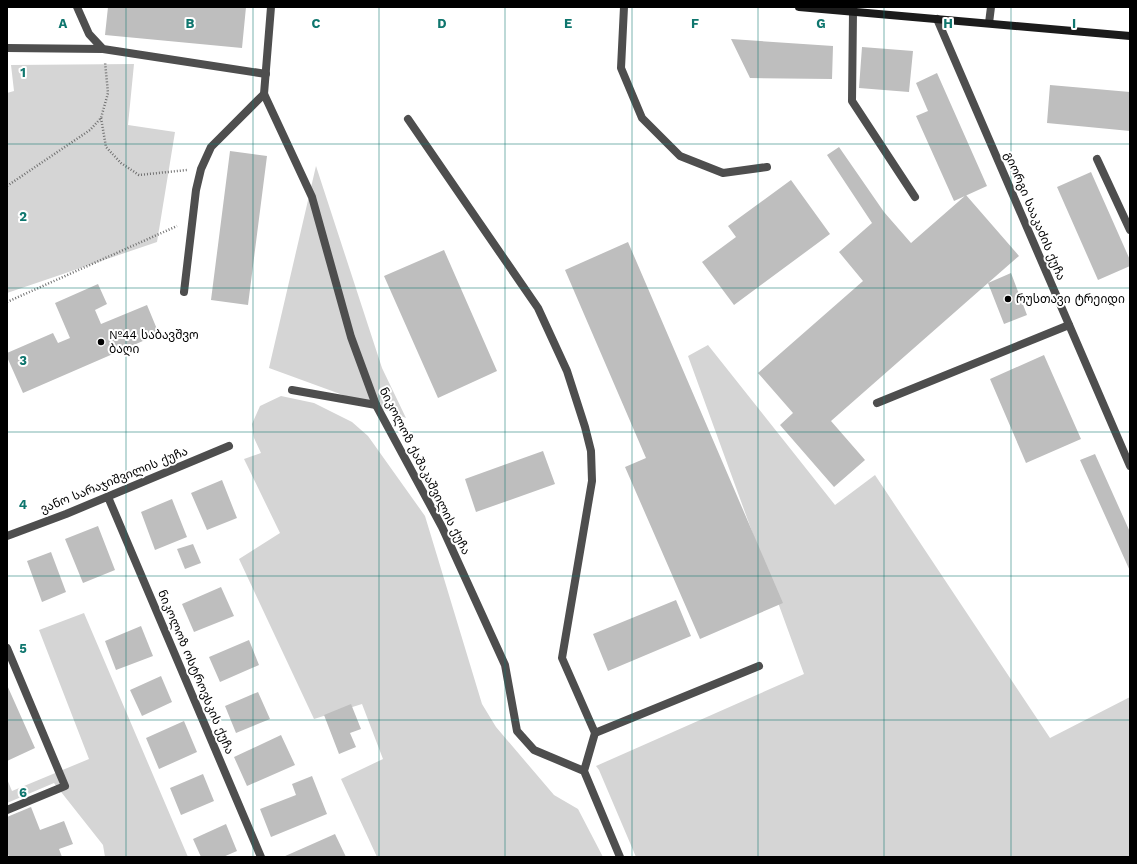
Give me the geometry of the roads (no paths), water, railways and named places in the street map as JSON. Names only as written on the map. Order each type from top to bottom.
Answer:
[{"type":"main road","points":[[800,7],[1130,36]]},
{"type":"street","points":[[77,7],[89,34],[103,49]]},
{"type":"street","points":[[184,292],[196,190],[201,169],[211,148],[264,94],[271,7]]},
{"type":"street","points":[[624,7],[621,68],[642,118],[680,156],[723,173],[767,166]]},
{"type":"street","points":[[989,24],[991,7]]},
{"type":"street","points":[[853,12],[852,102],[915,197]]},
{"type":"street","name":"გიორგი სააკაძის ქუჩა","points":[[936,19],[1130,466]]},
{"type":"street","points":[[7,48],[103,49],[266,74]]},
{"type":"street","name":"ნიკოლოზ ქაშაკაშვილის ქუჩა","points":[[264,94],[312,197],[351,337],[376,405],[442,527],[505,665],[517,731],[534,750],[584,770]]},
{"type":"street","points":[[408,119],[538,308],[567,371],[586,427],[591,451],[592,481],[562,658],[595,733],[584,770],[620,857]]},
{"type":"street","points":[[1097,159],[1130,230]]},
{"type":"street","points":[[877,403],[1069,325]]},
{"type":"street","points":[[292,390],[376,405]]},
{"type":"street","name":"ვანო სარაჯიშვილის ქუჩა","points":[[7,536],[108,497],[229,446]]},
{"type":"street","name":"ნიკოლოზ ოსტროვსკის ქუჩა","points":[[108,497],[261,857]]},
{"type":"street","points":[[7,648],[65,786],[7,810]]},
{"type":"street","points":[[595,733],[759,666]]},
{"type":"place","name":"რუსთავი ტრეიდი","points":[[1008,299]]},
{"type":"place","name":"№44 საბავშვო ბაღი","points":[[101,342]]}]
